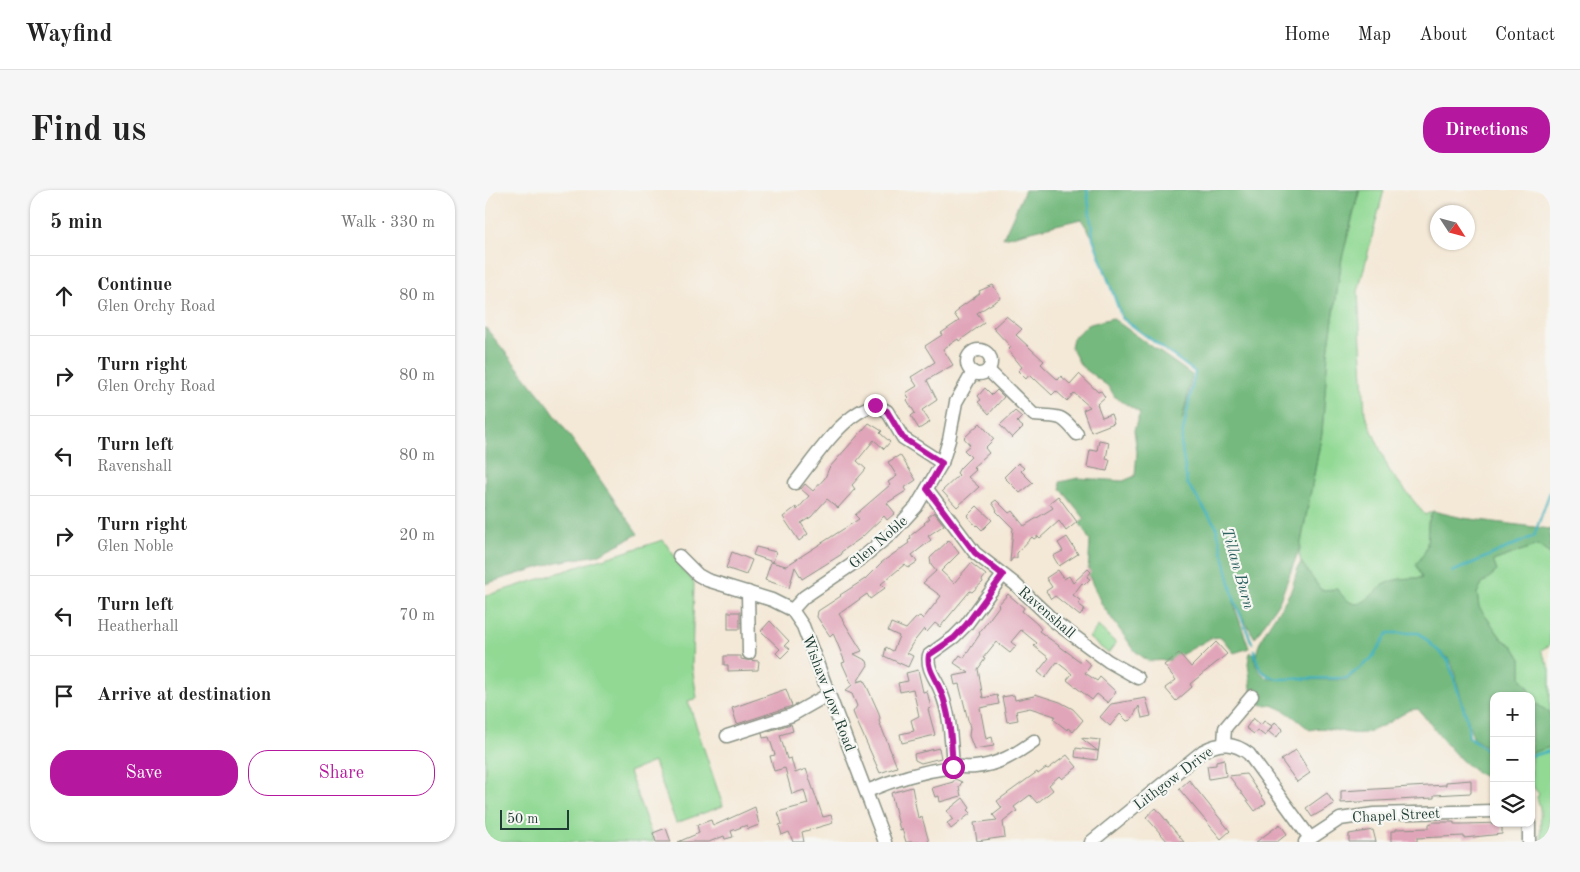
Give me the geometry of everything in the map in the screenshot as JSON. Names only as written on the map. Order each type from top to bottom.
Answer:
[{"type":"street","name":"Glen Noble","points":[[792,610],[803,597],[863,556],[891,534],[916,507],[942,463],[949,440],[956,402],[973,372],[968,366],[968,358],[972,352],[979,350],[989,356],[991,363],[988,370],[1034,415],[1058,416],[1066,421],[1077,434]]},
{"type":"street","points":[[973,372],[981,374],[988,370]]},
{"type":"street","points":[[795,483],[849,419],[862,409],[875,405],[887,411],[903,438],[942,463]]},
{"type":"street","name":"Ravenshall","points":[[927,489],[975,553],[1003,575],[1055,622],[1108,661],[1138,678]]},
{"type":"street","points":[[679,556],[698,575],[707,580],[772,600],[792,610]]},
{"type":"street","points":[[953,767],[949,722],[941,691],[928,666],[929,655],[954,638],[1003,575]]},
{"type":"street","points":[[748,592],[749,653]]},
{"type":"street","name":"Wishaw Low Road","points":[[792,610],[803,626],[885,842]]},
{"type":"street","points":[[727,736],[792,715],[829,694]]},
{"type":"street","points":[[1224,744],[1225,728],[1252,696]]},
{"type":"street","points":[[867,791],[891,781],[953,767],[975,767],[998,762],[1034,741]]},
{"type":"street","name":"Lithgow Drive","points":[[1091,842],[1203,752],[1212,746],[1224,744],[1238,746],[1249,754],[1307,840]]},
{"type":"street","name":"Chapel Street","points":[[1307,840],[1340,819],[1374,814],[1490,811]]},
{"type":"street","points":[[1529,827],[1529,842]]},
{"type":"green space","points":[[1025,190],[1359,190],[1342,258],[1328,353],[1322,433],[1300,547],[1280,600],[1255,638],[1233,602],[1249,648],[1234,653],[1221,637],[1211,638],[1172,660],[1148,661],[1135,651],[1102,605],[1088,574],[1090,541],[1080,523],[1085,519],[1061,489],[1060,482],[1078,478],[1123,481],[1135,476],[1137,452],[1134,430],[1140,413],[1115,397],[1109,387],[1081,366],[1071,347],[1073,338],[1087,325],[1112,318],[1192,375],[1182,420],[1195,372],[1122,318],[1093,238],[1081,219],[1003,238]]},
{"type":"green space","points":[[1360,190],[1384,190],[1358,292],[1365,414],[1389,470],[1425,515],[1433,511],[1428,522],[1427,551],[1422,557],[1423,578],[1391,581],[1368,599],[1357,604],[1345,598],[1337,589],[1321,590],[1301,562],[1299,554],[1322,433],[1328,353],[1342,258]]},
{"type":"green space","points":[[485,327],[548,405],[638,534],[598,555],[557,562],[485,584]]},
{"type":"green space","points":[[1433,511],[1463,518],[1550,529],[1550,554],[1537,545],[1493,561],[1497,571],[1483,583],[1477,593],[1479,607],[1502,639],[1513,646],[1521,659],[1521,678],[1529,688],[1530,692],[1490,692],[1490,749],[1473,738],[1452,665],[1448,658],[1438,650],[1448,660],[1467,719],[1469,737],[1490,752],[1490,779],[1461,760],[1418,709],[1410,710],[1382,726],[1364,733],[1350,733],[1323,728],[1310,730],[1288,713],[1275,706],[1262,705],[1252,696],[1248,663],[1250,652],[1254,654],[1256,665],[1260,671],[1269,679],[1347,680],[1355,673],[1347,678],[1278,679],[1263,673],[1257,663],[1257,652],[1262,638],[1292,588],[1301,562],[1321,590],[1337,589],[1351,603],[1357,604],[1368,599],[1391,581],[1422,578],[1416,564],[1422,557],[1427,544],[1430,519]]},
{"type":"green space","points":[[663,540],[694,583],[692,666],[697,698],[688,701],[723,806],[676,823],[654,762],[629,772],[654,842],[485,842],[485,596]]},
{"type":"green space","points":[[1537,545],[1550,554],[1550,645],[1541,650],[1550,669],[1550,713],[1535,703],[1535,692],[1530,692],[1529,688],[1521,678],[1521,659],[1513,646],[1502,639],[1479,607],[1477,593],[1483,583],[1497,571],[1493,561]]},
{"type":"green space","points":[[1098,626],[1116,643],[1108,653],[1089,638]]},
{"type":"green space","points":[[1535,703],[1550,713],[1550,747],[1535,752]]},
{"type":"green space","points":[[1550,747],[1550,842],[1541,842],[1540,808],[1537,797],[1539,794],[1535,789],[1535,752]]},
{"type":"building","points":[[993,285],[1001,298],[977,313],[984,323],[959,341],[958,339],[943,349],[953,365],[927,380],[937,400],[922,410],[930,422],[919,429],[911,416],[915,413],[907,400],[909,398],[906,393],[917,386],[911,377],[935,362],[925,346],[959,321],[954,314],[958,309],[980,293],[979,291]]},
{"type":"building","points":[[1006,316],[1022,329],[1016,335],[1044,361],[1041,364],[1058,380],[1061,376],[1070,384],[1079,374],[1098,392],[1101,391],[1105,397],[1097,404],[1102,417],[1111,414],[1114,423],[1091,432],[1083,410],[1090,407],[1074,393],[1067,401],[1056,391],[1052,395],[1029,375],[1026,379],[1018,371],[1022,367],[1008,350],[1011,347],[993,328]]},
{"type":"building","points":[[985,388],[992,395],[997,390],[1004,397],[989,414],[978,402],[981,400],[978,396]]},
{"type":"building","points":[[1015,411],[1022,417],[1017,422],[1023,427],[1012,438],[1000,425]]},
{"type":"building","points":[[869,423],[882,431],[880,433],[890,442],[884,449],[874,440],[857,461],[866,469],[852,485],[855,489],[838,508],[827,499],[811,517],[801,523],[808,534],[799,541],[783,517],[796,507],[797,510],[809,496],[801,489],[805,484],[813,491],[825,478],[829,468]]},
{"type":"building","points":[[980,423],[994,439],[985,448],[989,453],[973,467],[976,470],[968,477],[979,487],[957,507],[942,491],[959,475],[957,473],[960,468],[971,457],[964,450],[970,445],[964,438]]},
{"type":"building","points":[[1099,440],[1109,442],[1106,459],[1110,460],[1107,471],[1087,467],[1090,450],[1097,451]]},
{"type":"building","points":[[900,455],[916,480],[904,488],[906,491],[887,503],[895,513],[887,520],[884,516],[861,538],[841,552],[842,554],[802,579],[795,567],[789,588],[765,580],[771,562],[786,566],[859,519],[855,515],[890,485],[888,482],[897,476],[888,462]]},
{"type":"building","points":[[1018,463],[1024,468],[1021,471],[1033,483],[1020,493],[1004,477]]},
{"type":"building","points":[[1058,496],[1077,522],[1066,531],[1059,521],[1040,538],[1038,536],[1034,539],[1032,537],[1017,553],[1017,558],[1013,558],[1010,562],[1013,528],[996,511],[992,503],[996,500],[1009,513],[1012,511],[1024,526],[1053,508],[1049,503]]},
{"type":"building","points":[[977,506],[992,520],[982,530],[967,516]]},
{"type":"building","points":[[934,512],[944,525],[928,536],[931,540],[912,555],[917,562],[908,568],[905,564],[881,584],[885,588],[870,599],[867,594],[839,614],[862,651],[854,654],[867,661],[868,665],[857,682],[864,680],[878,711],[879,721],[897,767],[880,773],[853,712],[857,706],[852,694],[845,691],[852,685],[842,663],[845,662],[833,633],[830,636],[817,617],[818,611],[865,579],[882,562],[909,543],[910,536],[925,524],[930,518],[928,517]]},
{"type":"building","points":[[1067,537],[1078,554],[1059,566],[1053,556],[1063,551],[1058,543]]},
{"type":"building","points":[[949,540],[959,553],[941,571],[954,583],[971,563],[986,575],[982,580],[983,582],[972,592],[970,591],[940,627],[935,623],[927,632],[924,629],[907,653],[913,656],[908,667],[884,656],[886,647],[893,651],[899,636],[888,631],[891,623],[906,629],[920,616],[923,619],[941,596],[923,583],[936,571],[931,565],[930,558]]},
{"type":"building","points":[[756,547],[776,552],[773,562],[753,555]]},
{"type":"building","points":[[732,552],[752,560],[746,575],[726,568]]},
{"type":"building","points":[[1088,569],[1091,572],[1087,577],[1090,579],[1084,585],[1082,583],[1073,595],[1081,601],[1078,604],[1085,609],[1080,616],[1055,596],[1051,599],[1046,591],[1052,587],[1046,578],[1058,570],[1064,579],[1069,576],[1073,583]]},
{"type":"building","points":[[1008,594],[1024,608],[1022,611],[1037,624],[1041,629],[1039,631],[1081,662],[1084,659],[1091,665],[1085,673],[1097,681],[1100,677],[1116,692],[1108,703],[1097,694],[1092,700],[1067,680],[1072,674],[1057,662],[1045,678],[1038,672],[1049,658],[1034,646],[1037,643],[1021,630],[1011,642],[1016,646],[1010,653],[996,642],[983,658],[985,659],[978,669],[983,698],[997,695],[999,704],[980,708],[986,739],[992,737],[994,746],[974,749],[969,736],[970,728],[959,684],[955,685],[953,676],[969,673],[954,663],[960,655],[964,658],[998,605]]},
{"type":"building","points":[[728,612],[740,612],[740,629],[728,629]]},
{"type":"building","points":[[770,621],[789,641],[785,645],[790,649],[781,658],[776,653],[780,649],[761,631]]},
{"type":"building","points":[[1216,642],[1227,654],[1190,684],[1192,687],[1176,701],[1165,688],[1176,680],[1164,665],[1179,653],[1191,667]]},
{"type":"building","points":[[724,656],[741,656],[741,659],[759,661],[758,670],[728,671],[728,665],[724,665]]},
{"type":"building","points":[[918,670],[923,692],[927,691],[931,708],[928,709],[935,735],[902,743],[900,734],[914,731],[911,720],[919,716],[913,689],[900,692],[898,683],[908,681],[906,673]]},
{"type":"building","points":[[786,689],[792,706],[737,724],[732,708]]},
{"type":"building","points":[[1035,694],[1060,702],[1073,709],[1083,720],[1073,732],[1068,728],[1067,730],[1053,719],[1055,716],[1030,708],[1016,711],[1018,720],[1007,722],[1002,697],[1014,695],[1015,700],[1034,696]]},
{"type":"building","points":[[1146,698],[1151,716],[1142,718],[1139,706],[1131,720],[1127,721],[1120,714],[1110,726],[1100,717],[1111,704]]},
{"type":"building","points":[[1253,718],[1261,725],[1264,721],[1272,726],[1269,731],[1275,722],[1283,729],[1276,738],[1268,731],[1265,736],[1257,730],[1254,734],[1246,728]]},
{"type":"building","points":[[791,724],[793,731],[780,735],[787,759],[791,758],[795,773],[806,769],[823,817],[831,815],[833,823],[802,832],[804,842],[793,842],[789,832],[782,835],[779,825],[782,824],[778,812],[808,804],[804,790],[792,794],[785,768],[774,771],[770,756],[775,755],[769,737],[763,738],[762,733]]},
{"type":"building","points":[[1081,738],[1100,740],[1097,760],[1075,757],[1076,748],[1098,751]]},
{"type":"building","points":[[939,748],[941,758],[921,763],[915,760],[914,754]]},
{"type":"building","points":[[1296,750],[1310,773],[1297,782],[1281,760]]},
{"type":"building","points":[[1067,755],[1077,767],[1062,779],[1059,776],[1049,785],[1053,790],[1037,803],[1030,795],[1014,807],[1017,811],[1003,822],[1005,837],[977,841],[974,823],[997,820],[993,815],[1002,808],[997,801],[1037,772],[1038,774],[1046,768],[1048,769]]},
{"type":"building","points":[[1224,759],[1226,776],[1209,779],[1207,766],[1216,765],[1216,761]]},
{"type":"building","points":[[1246,774],[1266,803],[1255,811],[1229,776]]},
{"type":"building","points":[[955,779],[962,782],[959,787],[961,796],[940,802],[939,796],[935,797],[932,788],[953,782]]},
{"type":"building","points":[[1189,780],[1230,831],[1221,839],[1179,789]]},
{"type":"building","points":[[1471,780],[1471,793],[1434,795],[1434,798],[1341,803],[1341,791],[1446,785],[1446,782]]},
{"type":"building","points":[[912,787],[918,818],[922,817],[929,842],[906,842],[902,829],[900,830],[891,793]]},
{"type":"building","points":[[1327,793],[1334,804],[1312,817],[1306,808]]},
{"type":"building","points":[[963,798],[971,813],[951,829],[947,823],[953,819],[947,811]]},
{"type":"building","points":[[755,807],[759,825],[748,829],[747,825],[731,831],[733,837],[725,839],[724,836],[709,842],[678,842],[699,833],[697,825],[711,820],[713,826]]},
{"type":"building","points":[[1156,808],[1184,842],[1168,842],[1146,817]]},
{"type":"building","points":[[1434,822],[1454,822],[1454,824],[1490,823],[1490,827],[1502,827],[1502,834],[1464,838],[1464,836],[1417,838],[1417,842],[1391,842],[1391,831],[1396,831],[1396,829],[1429,828],[1429,824]]},
{"type":"building","points":[[1280,824],[1287,834],[1277,842],[1256,842]]},
{"type":"building","points":[[666,828],[671,842],[656,842],[653,833]]},
{"type":"building","points":[[1373,830],[1376,842],[1349,842],[1349,834]]},
{"type":"waterway","name":"Tillan Burn","points":[[1087,190],[1093,238],[1122,318],[1195,372],[1181,442],[1187,483],[1216,526],[1234,599],[1252,643]]},
{"type":"waterway","points":[[1452,572],[1534,536],[1550,492]]},
{"type":"waterway","name":"Tillan Burn","points":[[1254,650],[1261,669],[1267,675],[1278,679],[1347,678],[1371,659],[1388,633],[1419,633],[1448,660],[1467,719],[1469,737],[1490,752]]},
{"type":"waterway","name":"Tillan Burn","points":[[1535,755],[1550,751]]},
{"type":"route","points":[[875,405],[887,411],[903,438],[942,463],[927,489],[954,522],[975,553],[1003,575],[954,638],[929,655],[928,666],[941,691],[946,706],[953,767]]}]
